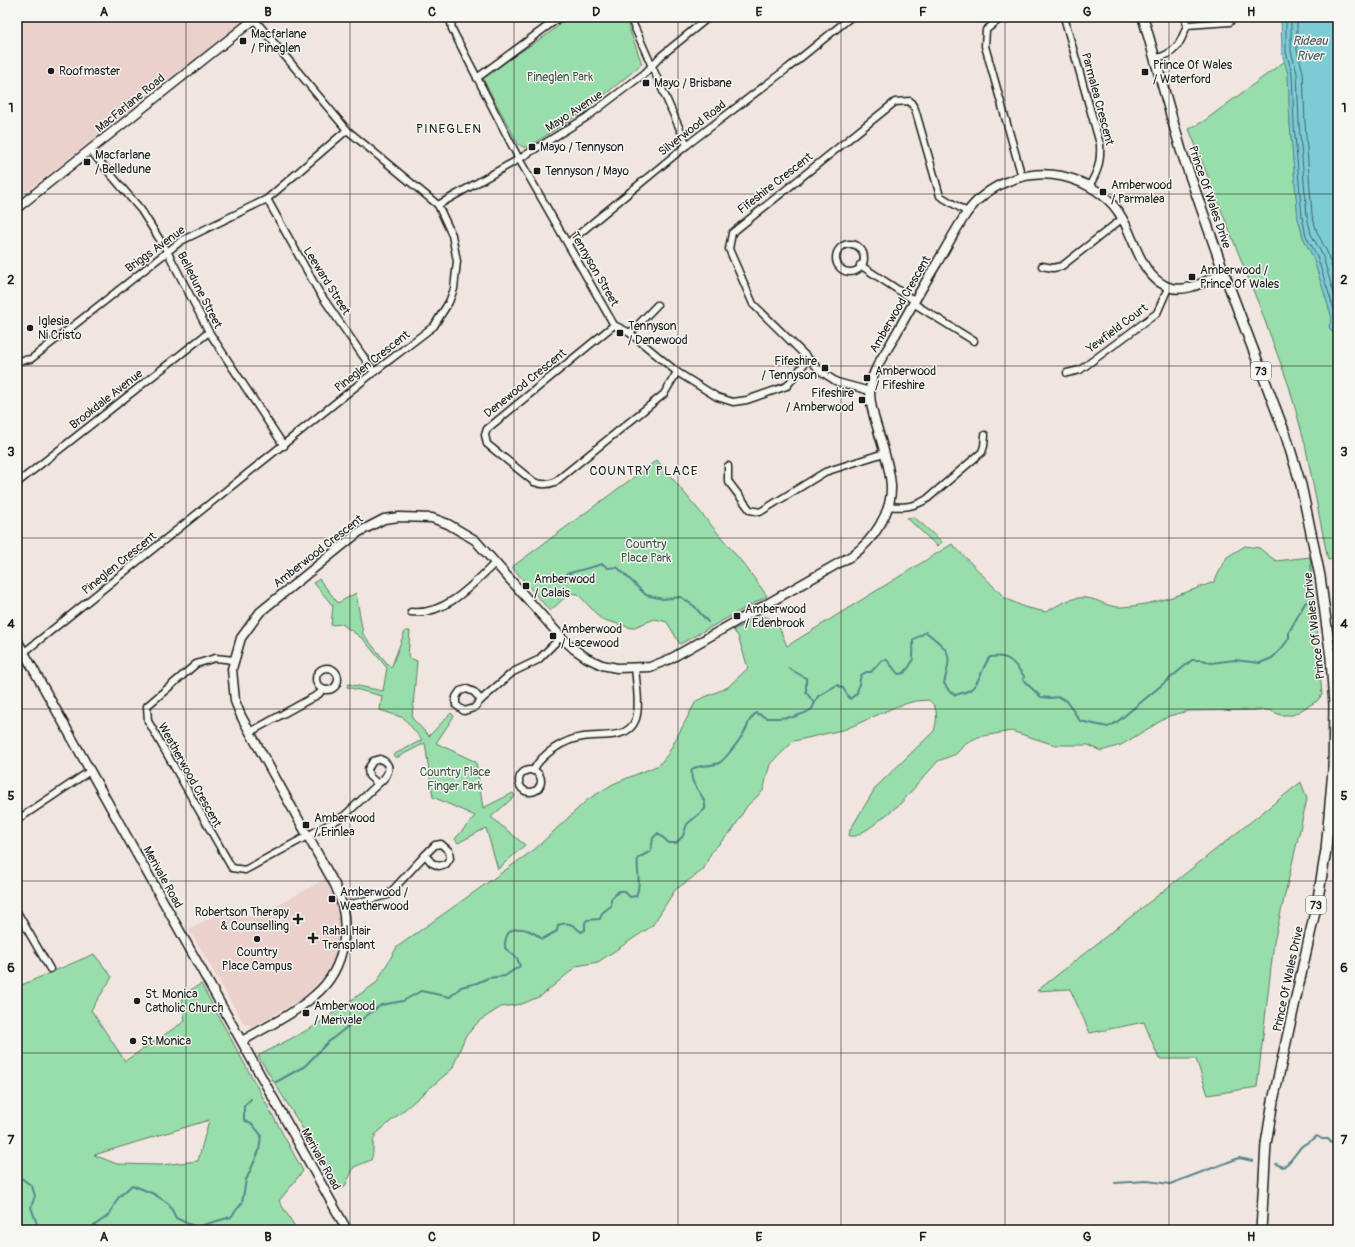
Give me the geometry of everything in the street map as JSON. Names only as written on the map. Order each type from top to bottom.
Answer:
[{"type":"main road","name":"Prince Of Wales Drive","points":[[1143,17],[1179,145],[1224,273],[1286,436],[1306,506],[1321,583],[1331,658],[1334,705],[1333,770],[1326,850],[1318,898],[1273,1101],[1266,1144],[1261,1230]]},
{"type":"street","name":"Tennyson Street","points":[[450,17],[452,29],[520,159],[614,325],[630,333],[677,372],[717,397],[733,402],[747,400],[787,386],[808,359]]},
{"type":"street","points":[[477,78],[560,17]]},
{"type":"street","points":[[630,17],[687,145]]},
{"type":"street","name":"Mayo Avenue","points":[[438,205],[520,159],[605,104],[645,73],[652,64],[709,17]]},
{"type":"street","name":"Silverwood Road","points":[[568,243],[687,145],[788,68],[851,17]]},
{"type":"street","points":[[1002,17],[986,30],[985,46],[1022,177]]},
{"type":"street","name":"Parmalea Crescent","points":[[1064,17],[1100,144],[1101,160],[1096,175],[1089,186]]},
{"type":"street","points":[[1155,58],[1174,50],[1183,37],[1188,25],[1184,17]]},
{"type":"street","points":[[1188,25],[1230,22],[1229,17]]},
{"type":"street","name":"Pineglen Crescent","points":[[17,658],[284,446],[374,372],[434,326],[449,302],[454,289],[457,261],[452,235],[438,205],[348,130],[256,18]]},
{"type":"street","name":"MacFarlane Road","points":[[17,208],[256,18]]},
{"type":"street","name":"Fifeshire Crescent","points":[[870,391],[837,382],[823,373],[752,304],[729,249],[732,233],[895,102],[910,101],[915,109],[940,196],[967,212]]},
{"type":"street","name":"Briggs Avenue","points":[[17,361],[31,358],[181,240],[267,199],[348,130]]},
{"type":"street","name":"Belledune Street","points":[[90,150],[141,210],[167,251],[209,332],[284,446]]},
{"type":"street","name":"Amberwood Crescent","points":[[242,1041],[317,994],[336,968],[345,938],[343,906],[335,885],[250,732],[235,701],[232,669],[234,660],[241,638],[260,612],[359,532],[384,519],[416,517],[432,518],[448,524],[475,540],[561,637],[574,649],[602,665],[617,668],[650,667],[670,659],[853,555],[865,546],[875,532],[888,506],[891,488],[889,471],[871,406],[870,391],[873,375],[967,212],[980,198],[1006,181],[1038,174],[1054,174],[1071,178],[1089,186],[1112,204],[1123,218],[1145,267],[1155,280],[1168,288]]},
{"type":"street","name":"Leeward Street","points":[[267,199],[319,292],[374,372]]},
{"type":"street","points":[[1042,266],[1053,268],[1062,266],[1123,218]]},
{"type":"street","points":[[849,244],[859,246],[863,254],[860,265],[850,272],[840,269],[836,259],[841,248],[849,244]]},
{"type":"street","points":[[860,265],[974,341]]},
{"type":"street","points":[[1168,288],[1195,286],[1224,273]]},
{"type":"street","name":"Yewfield Court","points":[[1067,374],[1080,370],[1157,313],[1168,288]]},
{"type":"street","points":[[630,333],[657,305]]},
{"type":"street","name":"Denewood Crescent","points":[[614,325],[487,428],[485,435],[487,444],[534,482],[540,484],[550,484],[555,482],[664,394],[677,372]]},
{"type":"street","name":"Brookdale Avenue","points":[[17,483],[209,332]]},
{"type":"street","points":[[888,506],[917,506],[927,499],[982,452],[985,435]]},
{"type":"street","points":[[728,466],[728,482],[750,510],[760,512],[825,472],[884,453]]},
{"type":"street","points":[[411,612],[428,612],[456,599],[495,563]]},
{"type":"street","points":[[481,700],[513,672],[538,660],[561,637]]},
{"type":"street","name":"Merivale Road","points":[[17,640],[347,1230]]},
{"type":"street","name":"Weatherwood Crescent","points":[[234,660],[215,658],[196,664],[147,706],[148,721],[232,868],[245,870],[308,835]]},
{"type":"street","points":[[533,770],[536,764],[566,742],[581,737],[619,734],[627,731],[632,726],[637,713],[635,668]]},
{"type":"street","points":[[250,732],[318,694],[323,689]]},
{"type":"street","points":[[17,820],[90,771]]},
{"type":"street","points":[[308,835],[351,811],[378,784]]},
{"type":"street","points":[[343,906],[388,895],[425,855]]},
{"type":"street","points":[[17,912],[50,969]]},
{"type":"shaded area","points":[[17,17],[249,17],[17,199]]},
{"type":"shaded area","points":[[325,879],[336,899],[340,918],[341,939],[332,965],[318,984],[300,1000],[255,1026],[244,1024],[189,929],[218,914],[258,916]]},
{"type":"green space","name":"Pineglen Park","points":[[569,17],[625,17],[642,64],[586,110],[528,147],[523,147],[518,144],[483,79],[485,75],[548,34]]},
{"type":"green space","points":[[1285,61],[1288,74],[1290,124],[1298,218],[1303,237],[1313,257],[1332,318],[1329,327],[1338,340],[1338,558],[1328,560],[1305,444],[1289,386],[1261,310],[1189,129],[1204,121]]},
{"type":"green space","name":"Country Place Park","points":[[657,460],[746,567],[767,596],[680,644],[667,622],[655,619],[632,628],[601,619],[578,594],[570,593],[550,611],[512,567]]},
{"type":"green space","points":[[914,517],[942,542],[937,546],[907,518]]},
{"type":"green space","points":[[952,544],[1005,598],[1024,607],[1046,612],[1076,598],[1091,599],[1112,606],[1122,607],[1146,604],[1180,594],[1214,582],[1227,557],[1245,546],[1259,548],[1276,561],[1310,557],[1322,695],[1317,701],[1293,715],[1281,715],[1268,710],[1188,711],[1169,716],[1121,745],[1101,751],[1088,745],[1055,745],[1011,731],[978,737],[966,743],[956,754],[938,761],[900,804],[871,827],[856,836],[849,836],[850,830],[876,787],[934,731],[936,710],[932,703],[929,700],[915,701],[895,707],[846,729],[794,741],[770,764],[763,791],[747,806],[732,831],[712,851],[703,870],[675,890],[652,926],[598,962],[577,966],[541,996],[522,1004],[501,1007],[479,1021],[465,1037],[452,1069],[376,1134],[371,1160],[354,1167],[345,1186],[340,1189],[258,1056],[313,1027],[376,983],[397,947],[535,849],[587,800],[613,784],[659,765],[668,754],[696,701],[728,687],[748,668],[738,636],[733,630],[763,616],[776,620],[787,646]]},
{"type":"green space","name":"Country Place Finger Park","points":[[319,579],[338,603],[356,593],[363,634],[391,668],[405,631],[410,631],[408,657],[417,661],[412,718],[429,736],[451,713],[454,716],[436,743],[476,762],[483,808],[513,793],[515,796],[491,817],[525,845],[498,869],[486,828],[458,843],[455,839],[475,816],[433,797],[425,743],[396,758],[393,755],[422,740],[404,718],[380,710],[382,696],[347,687],[348,684],[383,691],[387,668],[363,639],[342,624],[331,625],[333,606],[314,583]]},
{"type":"green space","points":[[1301,782],[1307,799],[1274,942],[1257,1087],[1208,1095],[1196,1059],[1159,1059],[1144,1022],[1090,1033],[1070,989],[1037,991]]},
{"type":"green space","points":[[94,954],[112,977],[91,1010],[125,1061],[185,1021],[182,998],[187,992],[201,984],[303,1171],[279,1201],[297,1230],[17,1230],[17,987]],"holes":[[[209,1120],[198,1161],[161,1165],[117,1164],[94,1155]]]},
{"type":"water","name":"Rideau River","points":[[1281,17],[1338,17],[1338,340],[1329,327],[1332,318],[1313,257],[1303,237],[1298,218],[1290,124],[1288,74],[1282,53]]},
{"type":"waterway","points":[[566,574],[603,564],[608,568],[617,567],[646,595],[663,599],[681,597],[694,606],[708,622]]},
{"type":"waterway","points":[[1334,592],[1338,590]]},
{"type":"waterway","points":[[276,1082],[305,1066],[327,1043],[352,1023],[361,1020],[381,1005],[403,1001],[421,991],[450,997],[461,987],[477,983],[488,978],[505,976],[520,966],[517,958],[505,948],[508,934],[513,930],[524,929],[542,939],[557,931],[558,925],[565,923],[573,926],[581,932],[585,930],[585,923],[587,920],[600,919],[602,913],[611,906],[611,899],[619,891],[624,891],[630,897],[636,896],[639,886],[638,858],[651,851],[653,838],[658,833],[669,843],[676,843],[683,836],[687,824],[705,809],[705,803],[691,776],[692,769],[716,764],[722,761],[740,739],[749,721],[756,713],[767,718],[793,717],[805,713],[812,709],[818,696],[837,685],[843,688],[850,699],[857,693],[861,675],[866,672],[871,672],[882,660],[887,660],[898,674],[904,673],[912,661],[913,640],[926,632],[940,644],[947,653],[948,665],[944,683],[949,691],[956,695],[968,691],[974,686],[990,657],[1002,657],[1013,663],[1024,676],[1023,680],[1041,697],[1059,697],[1067,701],[1080,721],[1108,727],[1117,722],[1192,660],[1203,660],[1211,663],[1235,660],[1260,663],[1272,658],[1289,638],[1289,632],[1305,603],[1315,599]]},
{"type":"waterway","points":[[788,668],[806,678],[806,692],[814,703]]},
{"type":"waterway","points":[[88,1230],[109,1215],[118,1198],[132,1185],[154,1194],[169,1204],[176,1218],[196,1227],[231,1217],[242,1203],[246,1180],[259,1151],[261,1135],[253,1125],[244,1120],[244,1106],[251,1099]]},
{"type":"waterway","points":[[1276,1164],[1283,1167],[1286,1165],[1301,1147],[1317,1136],[1322,1139],[1328,1139],[1338,1150]]},
{"type":"waterway","points":[[1115,1183],[1147,1181],[1170,1184],[1239,1158],[1253,1161]]},
{"type":"waterway","points":[[17,1175],[32,1186],[35,1196],[31,1207],[39,1230]]},
{"type":"place","name":"Macfarlane / Pineglen","points":[[243,41]]},
{"type":"place","name":"Roofmaster","points":[[51,71]]},
{"type":"place","name":"Prince Of Wales / Waterford","points":[[1145,72]]},
{"type":"place","name":"Mayo / Brisbane","points":[[646,83]]},
{"type":"place","name":"Mayo / Tennyson","points":[[532,147]]},
{"type":"place","name":"Macfarlane / Belledune","points":[[87,162]]},
{"type":"place","name":"Tennyson / Mayo","points":[[537,171]]},
{"type":"place","name":"Amberwood / Parmalea","points":[[1103,192]]},
{"type":"place","name":"Amberwood / Prince Of Wales","points":[[1192,277]]},
{"type":"place","name":"Iglesia Ni Cristo","points":[[30,328]]},
{"type":"place","name":"Tennyson / Denewood","points":[[620,333]]},
{"type":"place","name":"Fifeshire / Tennyson","points":[[825,368]]},
{"type":"place","name":"Amberwood / Fifeshire","points":[[867,378]]},
{"type":"place","name":"Fifeshire / Amberwood","points":[[862,400]]},
{"type":"place","name":"Amberwood / Calais","points":[[526,586]]},
{"type":"place","name":"Amberwood / Edenbrook","points":[[737,616]]},
{"type":"place","name":"Amberwood / Lacewood","points":[[553,636]]},
{"type":"place","name":"Amberwood / Erinlea","points":[[306,825]]},
{"type":"place","name":"Amberwood / Weatherwood","points":[[332,899]]},
{"type":"place","name":"Robertson Therapy & Counselling","points":[[298,919]]},
{"type":"place","name":"Rahal Hair Transplant","points":[[313,938]]},
{"type":"place","name":"Country Place Campus","points":[[257,939]]},
{"type":"place","name":"St. Monica Catholic Church","points":[[137,1001]]},
{"type":"place","name":"Amberwood / Merivale","points":[[306,1013]]},
{"type":"place","name":"St Monica","points":[[133,1041]]},
{"type":"district","name":"PINEGLEN","points":[[449,128]]},
{"type":"district","name":"COUNTRY PLACE","points":[[644,470]]}]
